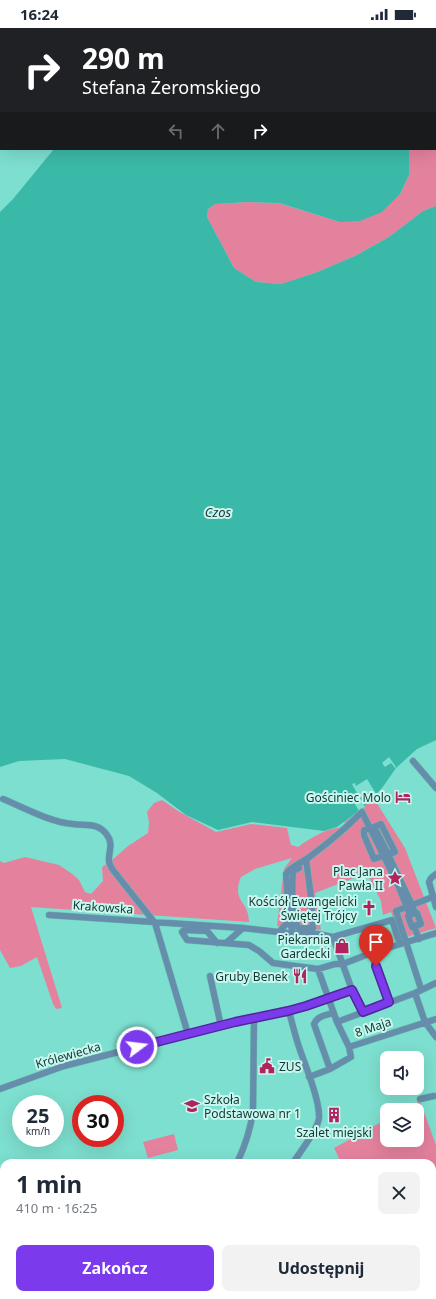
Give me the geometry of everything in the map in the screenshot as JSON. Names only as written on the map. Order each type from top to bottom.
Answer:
[{"type":"street","points":[[413,761],[436,788]]},
{"type":"street","points":[[3,799],[48,818],[72,824],[92,824],[102,829],[108,835],[111,844],[109,862],[113,870],[155,923],[188,1034]]},
{"type":"street","points":[[313,928],[298,928],[292,882],[293,871],[306,862],[362,812],[372,827],[413,914]]},
{"type":"street","points":[[381,824],[395,852],[386,855],[374,859],[364,835],[364,830],[381,824]]},
{"type":"street","points":[[295,936],[289,917],[286,874],[288,870],[306,862]]},
{"type":"street","points":[[306,862],[311,897],[313,928],[318,934]]},
{"type":"street","points":[[436,874],[429,882],[436,907]]},
{"type":"street","points":[[403,943],[396,911],[430,898]]},
{"type":"street","points":[[414,926],[421,924],[417,913],[408,916],[419,939]]},
{"type":"street","name":"Krakowska","points":[[49,915],[243,928],[279,932],[295,936],[318,934],[334,938]]},
{"type":"street","points":[[279,932],[287,923],[289,917]]},
{"type":"street","points":[[360,1013],[334,938],[392,920],[403,943],[421,989]]},
{"type":"street","points":[[226,943],[243,928]]},
{"type":"street","points":[[217,943],[207,931],[184,930],[182,932],[186,940],[217,943],[249,945],[273,963],[318,969],[335,964],[343,964],[436,933]]},
{"type":"street","points":[[371,954],[389,1002]]},
{"type":"street","points":[[318,969],[333,1013],[349,1047]]},
{"type":"street","points":[[210,976],[221,1026]]},
{"type":"street","points":[[337,1022],[415,993],[436,983]]},
{"type":"street","name":"Królewiecka","points":[[0,1089],[64,1066],[188,1034],[288,1011],[352,990]]},
{"type":"street","points":[[415,993],[425,1022],[436,1037]]},
{"type":"street","points":[[288,1011],[318,1108],[319,1118],[316,1126],[295,1159]]},
{"type":"street","points":[[330,1069],[314,1024],[320,1017],[333,1013]]},
{"type":"street","points":[[239,1159],[247,1137],[253,1110],[254,1019]]},
{"type":"street","name":"8 Maja","points":[[309,1077],[330,1069],[351,1057],[349,1047],[436,1019]]},
{"type":"street","points":[[420,1099],[434,1096]]},
{"type":"shaded area","points":[[409,150],[436,150],[436,206],[423,211],[389,237],[355,256],[315,273],[282,284],[256,282],[234,268],[207,217],[208,209],[215,204],[247,202],[278,203],[340,222],[400,194],[409,175]]},
{"type":"shaded area","points":[[373,797],[405,848],[436,928],[400,939],[391,912],[383,915],[381,901],[367,873],[315,893],[321,930],[277,926],[284,869],[292,858],[255,869],[241,877],[238,885],[238,891],[246,909],[249,922],[31,907],[62,1008],[56,1009],[53,1004],[37,957],[21,966],[10,968],[0,950],[0,861],[4,863],[25,857],[59,865],[79,880],[85,892],[91,894],[103,881],[102,867],[128,846],[148,833],[149,822],[147,812],[154,803],[162,800],[178,811],[216,832],[251,824],[287,828],[291,845],[298,847],[309,839],[329,830],[335,828],[349,828],[344,822],[364,807]]},
{"type":"shaded area","points":[[424,1112],[436,1145],[436,1159],[338,1159],[339,1158],[334,1148],[380,1123],[380,1147],[424,1147]]},
{"type":"shaded area","points":[[174,1134],[178,1150],[148,1158],[143,1142]]},
{"type":"water","name":"Czos","points":[[53,150],[409,150],[409,175],[400,194],[382,212],[360,221],[340,222],[279,203],[247,202],[215,204],[208,209],[207,217],[234,268],[256,282],[281,284],[315,273],[355,256],[389,237],[423,211],[436,206],[436,740],[417,749],[396,768],[382,788],[364,807],[337,827],[324,831],[252,822],[218,830],[186,815],[157,793],[129,776],[65,759],[19,761],[0,767],[0,212],[13,199]]},
{"type":"pier","points":[[389,757],[396,767],[395,768],[391,763],[385,767],[382,763]]},
{"type":"pier","points":[[367,779],[378,797],[375,798],[371,791],[360,798],[365,807],[359,811],[352,799],[358,795],[352,784],[355,783],[356,786]]},
{"type":"place","name":"Gościniec Molo","points":[[403,797]]},
{"type":"place","name":"Plac Jana Pawła II","points":[[395,878]]},
{"type":"place","name":"Kościół Ewangelicki Świętej Trójcy","points":[[369,908]]},
{"type":"place","name":"Piekarnia Gardecki","points":[[342,946]]},
{"type":"place","name":"Gruby Benek","points":[[300,976]]},
{"type":"place","name":"ZUS","points":[[267,1066]]},
{"type":"place","name":"Szkoła Podstawowa nr 1","points":[[192,1106]]},
{"type":"place","name":"Szalet miejski","points":[[334,1115]]},
{"type":"route","points":[[137,1047],[235,1022],[288,1011],[352,990],[363,1012],[389,1002],[376,966]]}]
